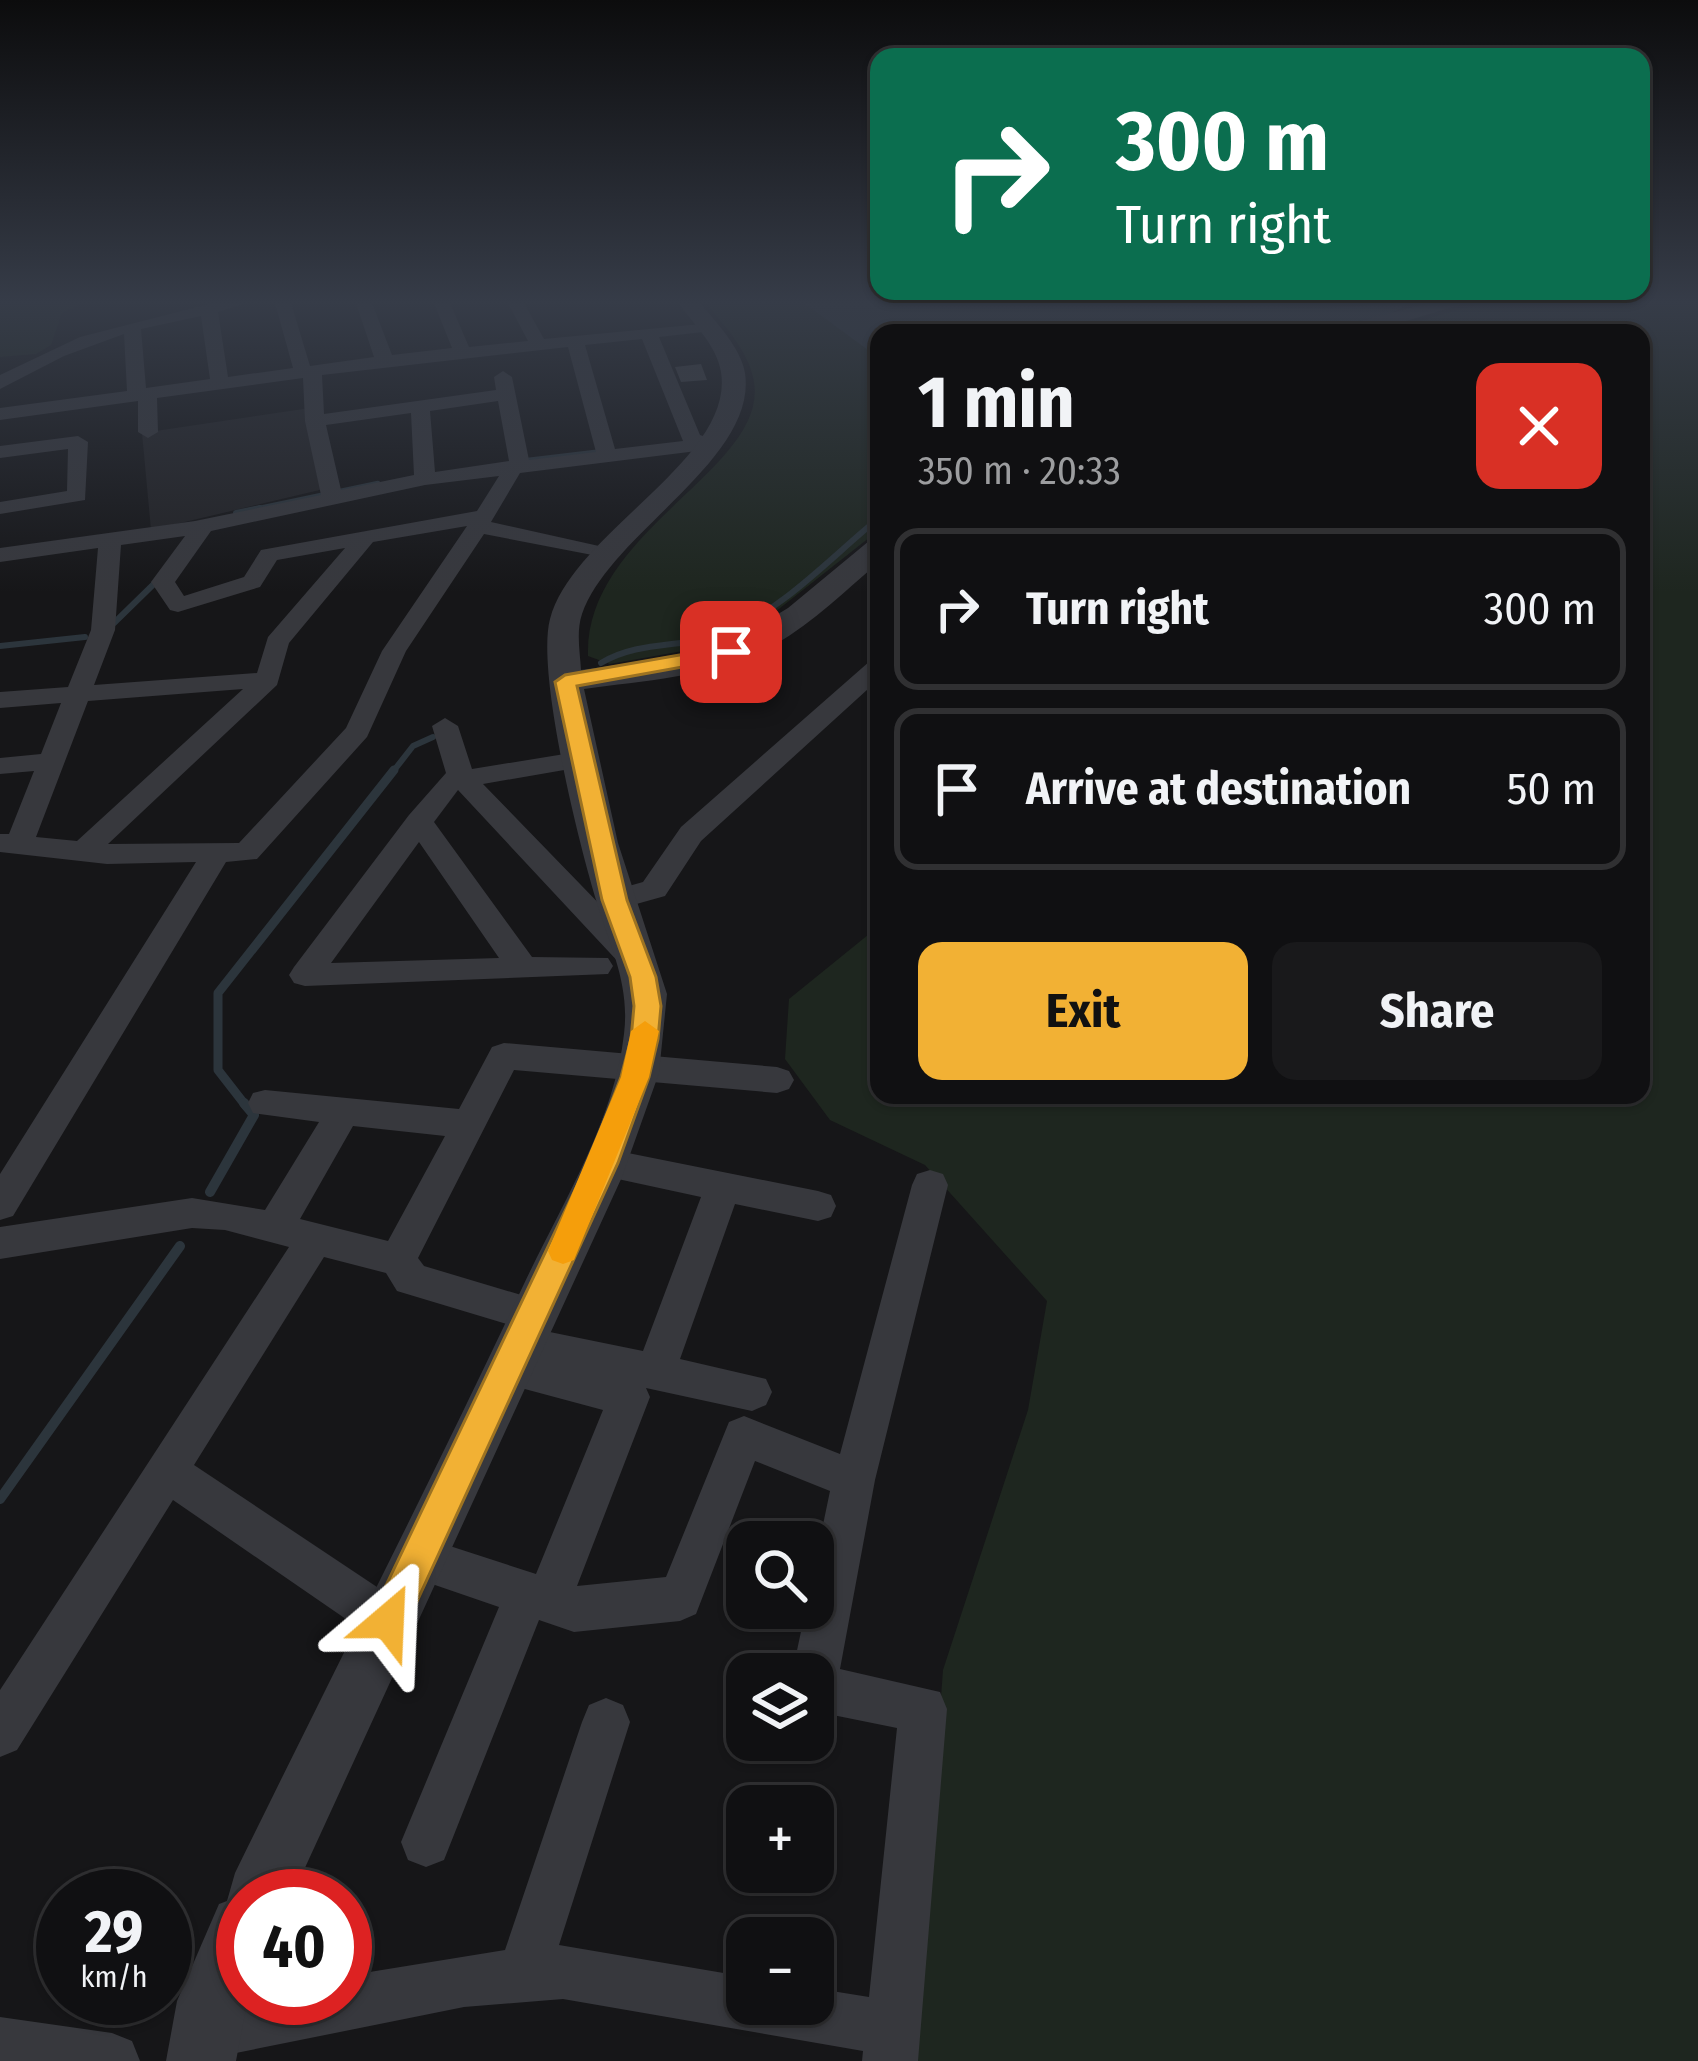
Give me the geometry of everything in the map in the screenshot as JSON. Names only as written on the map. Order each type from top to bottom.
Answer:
[{"type":"street","points":[[47,408],[48,399]]},
{"type":"street","points":[[0,414],[111,399]]},
{"type":"street","points":[[143,399],[148,432]]},
{"type":"street","points":[[312,399],[331,493]]},
{"type":"street","points":[[315,421],[466,399]]},
{"type":"street","points":[[110,540],[103,630],[52,761],[10,842],[85,850],[247,852],[342,754],[372,708],[394,651],[510,478],[517,463],[508,399]]},
{"type":"street","points":[[591,399],[606,452]]},
{"type":"street","points":[[675,399],[692,440],[712,443]]},
{"type":"street","points":[[617,964],[615,900],[565,682],[565,621],[572,599],[600,553],[712,443],[732,399]]},
{"type":"street","points":[[420,405],[425,476]]},
{"type":"street","points":[[0,452],[78,442],[78,496],[0,508]]},
{"type":"street","points":[[0,555],[110,540],[157,524],[204,526],[331,493],[425,476],[712,443]]},
{"type":"street","points":[[204,526],[164,582],[178,604],[252,582],[269,555],[483,521],[600,553]]},
{"type":"street","points":[[85,850],[268,680],[277,642],[366,537]]},
{"type":"street","points":[[565,682],[712,658],[746,647],[782,625],[870,554]]},
{"type":"street","points":[[615,900],[654,890],[692,834],[870,674]]},
{"type":"street","points":[[0,700],[268,680]]},
{"type":"street","points":[[271,1869],[603,1163],[638,1068],[648,1006],[461,777],[445,726]]},
{"type":"street","points":[[584,759],[450,781],[305,975],[617,964]]},
{"type":"street","points":[[0,766],[52,761]]},
{"type":"street","points":[[419,821],[523,968]]},
{"type":"street","points":[[0,1205],[216,854]]},
{"type":"street","points":[[398,1260],[504,1056],[777,1081]]},
{"type":"street","points":[[265,1103],[466,1124]]},
{"type":"street","points":[[275,1227],[344,1111]]},
{"type":"street","points":[[603,1163],[818,1206]]},
{"type":"street","points":[[821,2025],[891,2045],[923,1708],[813,1687],[854,1480],[930,1185]]},
{"type":"street","points":[[655,1372],[723,1186]]},
{"type":"street","points":[[0,1243],[192,1213],[317,1236],[398,1260],[411,1279],[521,1343],[629,1396],[426,1842]]},
{"type":"street","points":[[0,1733],[317,1236]]},
{"type":"street","points":[[521,1343],[752,1392]]},
{"type":"street","points":[[419,1558],[574,1609],[680,1598],[744,1436],[854,1480]]},
{"type":"street","points":[[166,1471],[388,1621]]},
{"type":"street","points":[[524,1975],[567,1830],[606,1722]]},
{"type":"street","points":[[216,1991],[203,2046],[464,1980],[563,1972],[726,2000]]},
{"type":"street","points":[[0,2044],[112,2061]]},
{"type":"shaded area","points":[[752,399],[870,399],[870,537],[751,631],[711,646],[610,664],[588,656],[595,612],[614,572],[642,537],[707,474],[751,414]]},
{"type":"shaded area","points":[[1650,399],[1698,399],[1698,2061],[914,2061],[943,1670],[1028,1410],[1047,1301],[925,1165],[830,1120],[785,1059],[789,999],[870,933],[870,1104],[1650,1104]]},
{"type":"shaded area","points":[[310,408],[324,489],[151,530],[142,433]]},
{"type":"waterway","points":[[519,461],[603,451]]},
{"type":"waterway","points":[[245,511],[378,483]]},
{"type":"waterway","points":[[236,513],[260,508]]},
{"type":"waterway","points":[[601,663],[632,650],[712,637],[749,622],[870,526]]},
{"type":"waterway","points":[[114,623],[161,577]]},
{"type":"waterway","points":[[0,646],[85,637]]},
{"type":"waterway","points":[[392,773],[413,746],[433,737]]},
{"type":"waterway","points":[[246,1106],[218,1070],[218,993],[394,770]]},
{"type":"waterway","points":[[210,1192],[254,1115],[244,1103]]},
{"type":"waterway","points":[[0,1499],[180,1246]]},
{"type":"slow traffic","points":[[563,1251],[603,1163],[635,1077],[645,1031]]},
{"type":"route","points":[[388,1621],[603,1163],[644,1039],[648,1006],[643,977],[615,900],[565,682],[731,652]]}]
